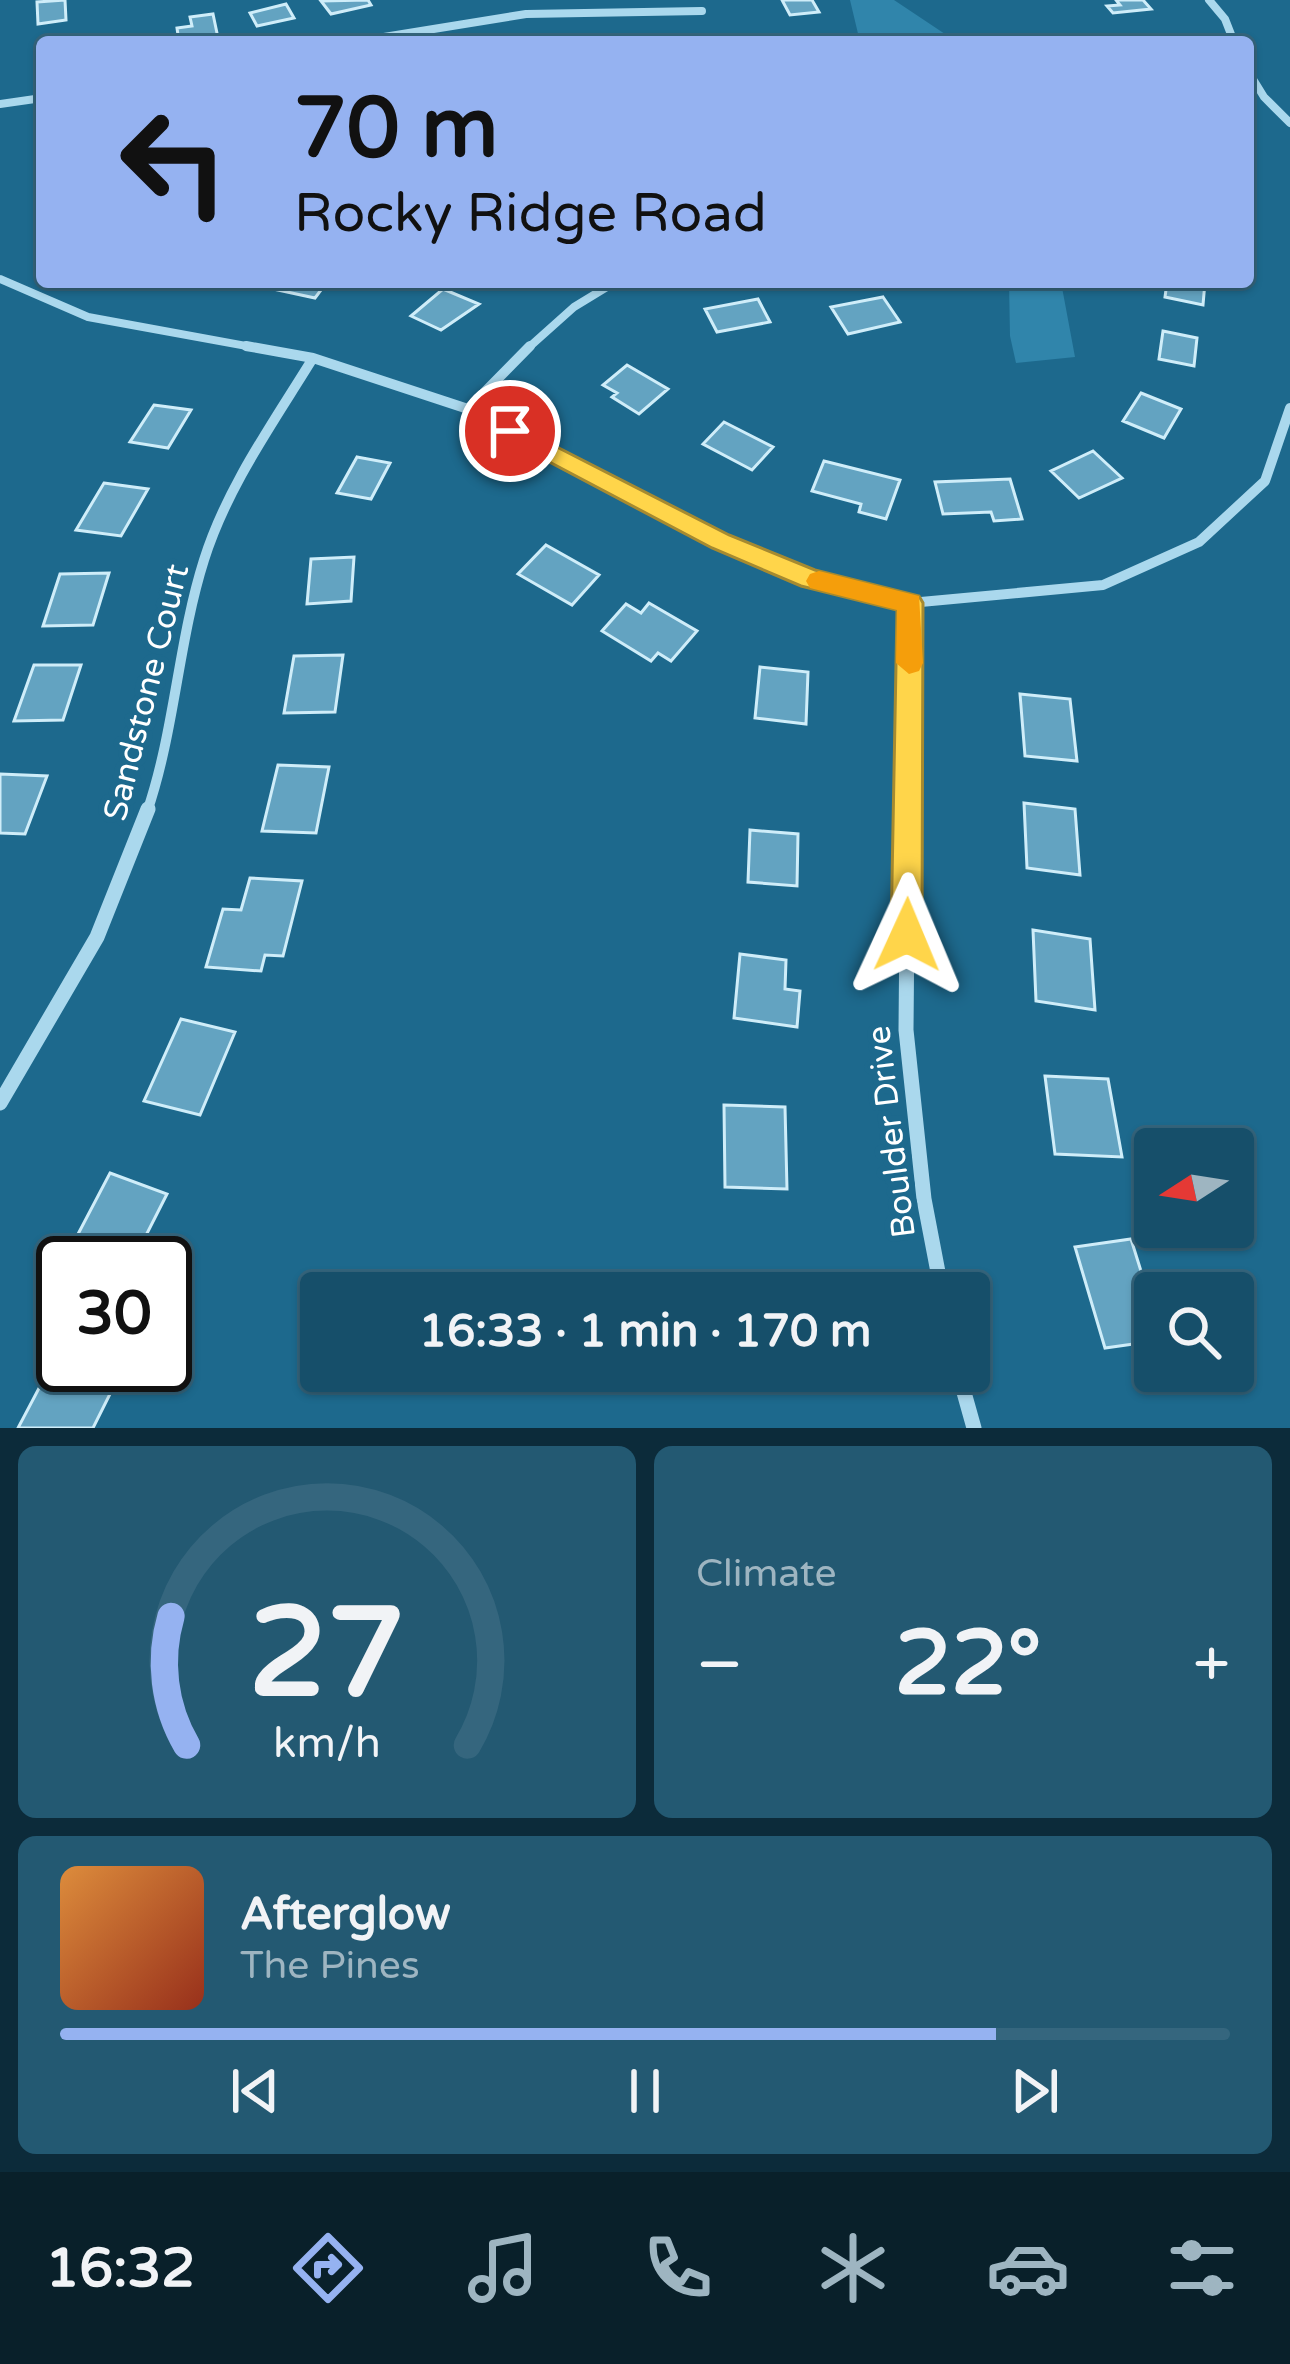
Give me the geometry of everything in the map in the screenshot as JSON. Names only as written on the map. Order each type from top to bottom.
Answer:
[{"type":"street","points":[[1209,0],[1232,36]]},
{"type":"street","points":[[381,36],[538,10],[702,11]]},
{"type":"street","points":[[1254,81],[1290,123]]},
{"type":"street","points":[[0,104],[36,99]]},
{"type":"street","points":[[0,279],[88,317],[313,358],[468,409],[720,541],[810,579],[910,603],[1103,585],[1199,542],[1265,481],[1290,408]]},
{"type":"street","points":[[468,409],[545,333],[604,288]]},
{"type":"street","name":"Sandstone Court","points":[[0,1103],[120,888],[162,761],[204,558],[236,490],[313,358]]},
{"type":"street","name":"Boulder Drive","points":[[910,603],[906,1030],[924,1199],[938,1272]]},
{"type":"street","points":[[964,1392],[974,1428]]},
{"type":"shaded area","points":[[850,0],[894,0],[948,36],[859,36]]},
{"type":"shaded area","points":[[1009,288],[1062,288],[1075,357],[1016,363]]},
{"type":"building","points":[[65,0],[66,20],[38,24],[37,2]]},
{"type":"building","points":[[368,0],[371,5],[331,14],[321,1]]},
{"type":"building","points":[[782,0],[812,0],[819,12],[790,15]]},
{"type":"building","points":[[1116,0],[1143,0],[1151,9],[1113,13],[1107,6],[1120,5]]},
{"type":"building","points":[[286,4],[294,18],[257,26],[250,13]]},
{"type":"building","points":[[213,14],[218,36],[178,36],[177,28],[192,26],[190,17]]},
{"type":"building","points":[[269,288],[322,288],[315,298]]},
{"type":"building","points":[[1166,288],[1204,288],[1203,305],[1165,297]]},
{"type":"building","points":[[443,289],[479,304],[441,330],[411,316]]},
{"type":"building","points":[[883,297],[900,322],[848,334],[831,307]]},
{"type":"building","points":[[758,299],[770,322],[717,332],[705,309]]},
{"type":"building","points":[[1163,331],[1197,338],[1194,366],[1159,359]]},
{"type":"building","points":[[627,365],[668,389],[639,414],[612,397],[617,393],[603,385]]},
{"type":"building","points":[[1141,393],[1181,409],[1164,438],[1123,421]]},
{"type":"building","points":[[154,405],[191,410],[168,448],[130,442]]},
{"type":"building","points":[[724,422],[773,447],[752,470],[703,444]]},
{"type":"building","points":[[1093,451],[1122,478],[1079,498],[1051,471]]},
{"type":"building","points":[[357,457],[390,463],[371,499],[337,493]]},
{"type":"building","points":[[824,461],[900,480],[886,519],[859,512],[861,504],[812,491]]},
{"type":"building","points":[[1010,479],[1022,519],[994,521],[991,512],[943,514],[935,482]]},
{"type":"building","points":[[104,483],[148,489],[121,536],[76,530]]},
{"type":"building","points":[[546,545],[599,575],[572,605],[518,574]]},
{"type":"building","points":[[354,557],[351,601],[307,604],[311,559]]},
{"type":"building","points":[[109,573],[93,625],[43,626],[60,574]]},
{"type":"building","points":[[649,603],[697,631],[671,661],[658,653],[651,661],[602,631],[626,604],[641,613]]},
{"type":"building","points":[[343,655],[335,712],[284,713],[294,656]]},
{"type":"building","points":[[34,665],[81,665],[63,720],[14,721]]},
{"type":"building","points":[[760,667],[808,672],[806,724],[755,718]]},
{"type":"building","points":[[1020,694],[1070,699],[1077,761],[1025,756]]},
{"type":"building","points":[[278,765],[329,767],[316,833],[262,831]]},
{"type":"building","points":[[0,774],[47,776],[25,834],[0,833]]},
{"type":"building","points":[[1024,803],[1075,809],[1080,875],[1027,868]]},
{"type":"building","points":[[750,830],[798,834],[797,886],[748,882]]},
{"type":"building","points":[[250,878],[302,881],[283,956],[265,955],[261,971],[206,967],[223,909],[241,910]]},
{"type":"building","points":[[1033,930],[1090,939],[1095,1010],[1036,1001]]},
{"type":"building","points":[[740,954],[786,960],[785,989],[800,991],[797,1027],[734,1018]]},
{"type":"building","points":[[181,1019],[235,1032],[200,1115],[144,1101]]},
{"type":"building","points":[[1045,1076],[1108,1079],[1122,1157],[1055,1154]]},
{"type":"building","points":[[724,1105],[785,1107],[787,1189],[725,1187]]},
{"type":"building","points":[[110,1173],[167,1194],[146,1236],[77,1236]]},
{"type":"building","points":[[1131,1239],[1141,1272],[1134,1272],[1134,1344],[1105,1348],[1075,1247]]},
{"type":"building","points":[[37,1392],[111,1392],[93,1428],[18,1428]]},
{"type":"slow traffic","points":[[819,581],[910,603],[909,663]]},
{"type":"route","points":[[510,431],[720,541],[810,579],[910,603],[907,935]]}]
